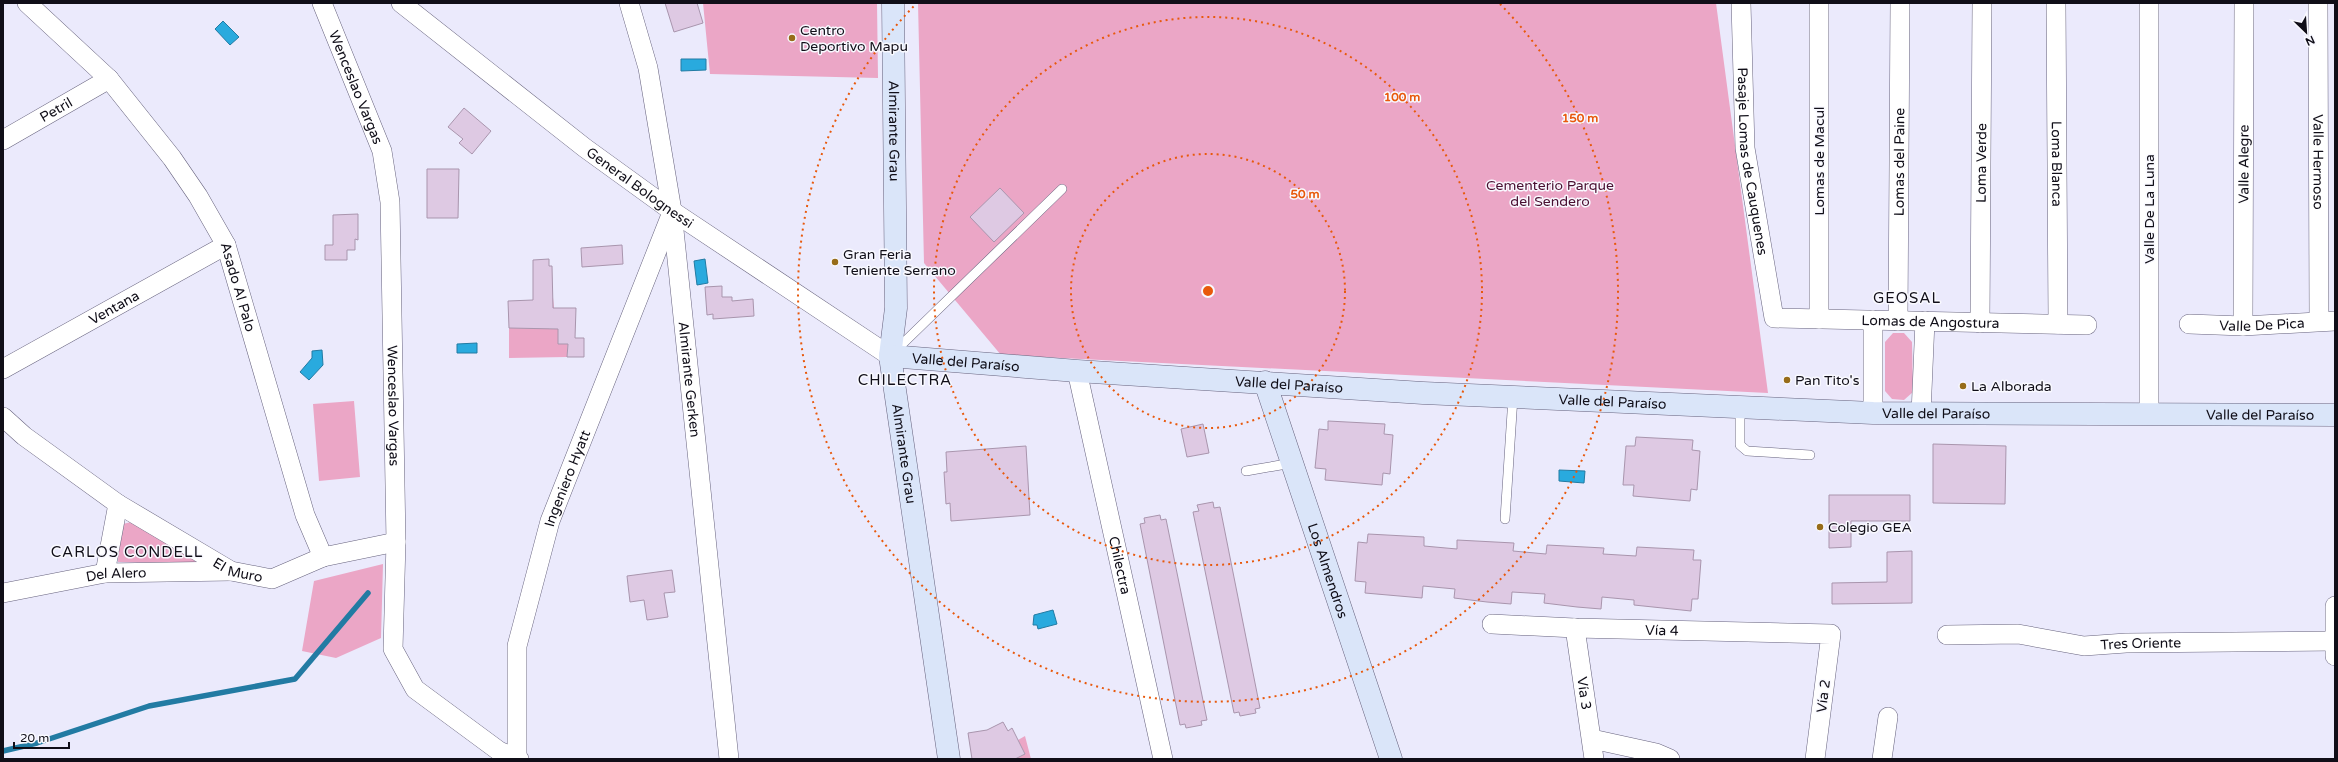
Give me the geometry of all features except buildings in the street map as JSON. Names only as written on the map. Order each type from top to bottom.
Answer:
[{"type":"street","name":"Asado Al Palo","points":[[27,3],[110,79],[172,158],[198,196],[226,245],[305,514],[323,557]]},
{"type":"street","name":"Wenceslao Vargas","points":[[322,3],[382,151],[390,202],[396,542],[393,649],[415,689],[499,751],[517,759]]},
{"type":"street","name":"General Bolognessi","points":[[401,3],[586,148],[672,211],[890,356]]},
{"type":"street","name":"Almirante Gerken","points":[[629,3],[648,68],[672,211],[729,759]]},
{"type":"street","name":"Almirante Grau","points":[[893,3],[896,308],[890,356],[949,759]]},
{"type":"street","name":"Pasaje Lomas de Cauquenes","points":[[1741,3],[1745,148],[1774,318]]},
{"type":"street","name":"Lomas de Macul","points":[[1819,3],[1819,319]]},
{"type":"street","name":"Lomas del Paine","points":[[1898,321],[1900,3]]},
{"type":"street","name":"Loma Verde","points":[[1980,323],[1982,3]]},
{"type":"street","name":"Loma Blanca","points":[[2056,3],[2058,324]]},
{"type":"street","name":"Valle De La Luna","points":[[2149,3],[2149,415]]},
{"type":"street","name":"Valle Alegre","points":[[2243,326],[2244,3]]},
{"type":"street","name":"Valle Hermoso","points":[[2318,3],[2327,321]]},
{"type":"street","name":"Petril","points":[[3,140],[110,79]]},
{"type":"street","name":"Ingeniero Hyatt","points":[[517,759],[517,646],[550,521],[672,211]]},
{"type":"street","name":"Ventana","points":[[3,369],[226,245]]},
{"type":"street","name":"Lomas de Angostura","points":[[1774,318],[2087,325]]},
{"type":"street","points":[[1873,320],[1873,413]]},
{"type":"street","points":[[1921,414],[1925,321]]},
{"type":"street","name":"Valle De Pica","points":[[2189,324],[2243,326],[2327,321]]},
{"type":"street","name":"Valle del Paraíso","points":[[890,356],[1077,371],[1265,382],[1513,396],[1873,413],[2149,415],[2335,414]]},
{"type":"street","name":"Chilectra","points":[[1077,371],[1163,759]]},
{"type":"street","name":"Los Almendros","points":[[1265,382],[1391,759]]},
{"type":"street","name":"El Muro","points":[[3,417],[24,436],[118,504],[231,571],[272,579],[323,557]]},
{"type":"street","points":[[105,573],[118,504]]},
{"type":"street","points":[[323,557],[396,542]]},
{"type":"street","name":"Del Alero","points":[[3,593],[105,573],[231,571]]},
{"type":"street","points":[[2335,606],[2335,656]]},
{"type":"street","name":"Vía 4","points":[[1492,624],[1575,628],[1832,634]]},
{"type":"street","name":"Vía 3","points":[[1575,628],[1594,759]]},
{"type":"street","name":"Vía 2","points":[[1815,759],[1832,634]]},
{"type":"street","name":"Tres Oriente","points":[[1947,635],[2018,634],[2084,646],[2126,643],[2335,641]]},
{"type":"street","points":[[1882,759],[1888,717]]},
{"type":"street","points":[[1592,739],[1656,753],[1670,759]]},
{"type":"lane","points":[[890,356],[1062,189]]},
{"type":"lane","points":[[1505,519],[1513,396]]},
{"type":"lane","points":[[1740,407],[1740,445],[1747,451],[1810,455]]},
{"type":"lane","points":[[1246,471],[1292,463]]},
{"type":"green space","name":"Centro Deportivo Mapu","points":[[703,3],[877,3],[878,78],[710,74]]},
{"type":"green space","name":"Cementerio Parque del Sendero","points":[[918,3],[1716,3],[1768,393],[1001,355],[924,263]]},
{"type":"green space","points":[[553,298],[554,308],[550,308],[549,329],[558,329],[568,344],[567,357],[509,358],[509,328],[531,328],[532,300]]},
{"type":"green space","points":[[1893,333],[1904,333],[1912,342],[1913,392],[1904,400],[1892,399],[1885,391],[1885,342]]},
{"type":"green space","points":[[354,401],[360,477],[319,481],[313,404]]},
{"type":"green space","points":[[131,522],[200,564],[118,562],[119,525]]},
{"type":"green space","points":[[383,564],[381,638],[336,658],[302,651],[314,581]]},
{"type":"green space","points":[[1025,736],[1031,759],[1015,759],[1025,754],[1018,740]]},
{"type":"water","points":[[223,21],[239,37],[230,45],[215,29]]},
{"type":"water","points":[[681,59],[706,59],[706,70],[681,71]]},
{"type":"water","points":[[705,259],[708,283],[697,285],[694,261]]},
{"type":"water","points":[[477,343],[477,353],[457,353],[457,344]]},
{"type":"water","points":[[322,350],[323,365],[309,380],[300,372],[312,358],[312,351]]},
{"type":"water","points":[[1559,470],[1585,471],[1584,483],[1559,481]]},
{"type":"water","points":[[1053,610],[1057,624],[1038,629],[1037,625],[1033,625],[1034,615]]},
{"type":"waterway","points":[[3,751],[37,743],[149,706],[295,679],[368,593]]},
{"type":"place","name":"Centro Deportivo Mapu","points":[[792,38]]},
{"type":"place","name":"Gran Feria Teniente Serrano","points":[[835,262]]},
{"type":"place","name":"Pan Tito's","points":[[1787,380]]},
{"type":"place","name":"La Alborada","points":[[1963,386]]},
{"type":"place","name":"Colegio GEA","points":[[1820,527]]},
{"type":"district","name":"GEOSAL","points":[[1907,298]]},
{"type":"district","name":"CHILECTRA","points":[[905,380]]},
{"type":"district","name":"CARLOS CONDELL","points":[[127,552]]}]
